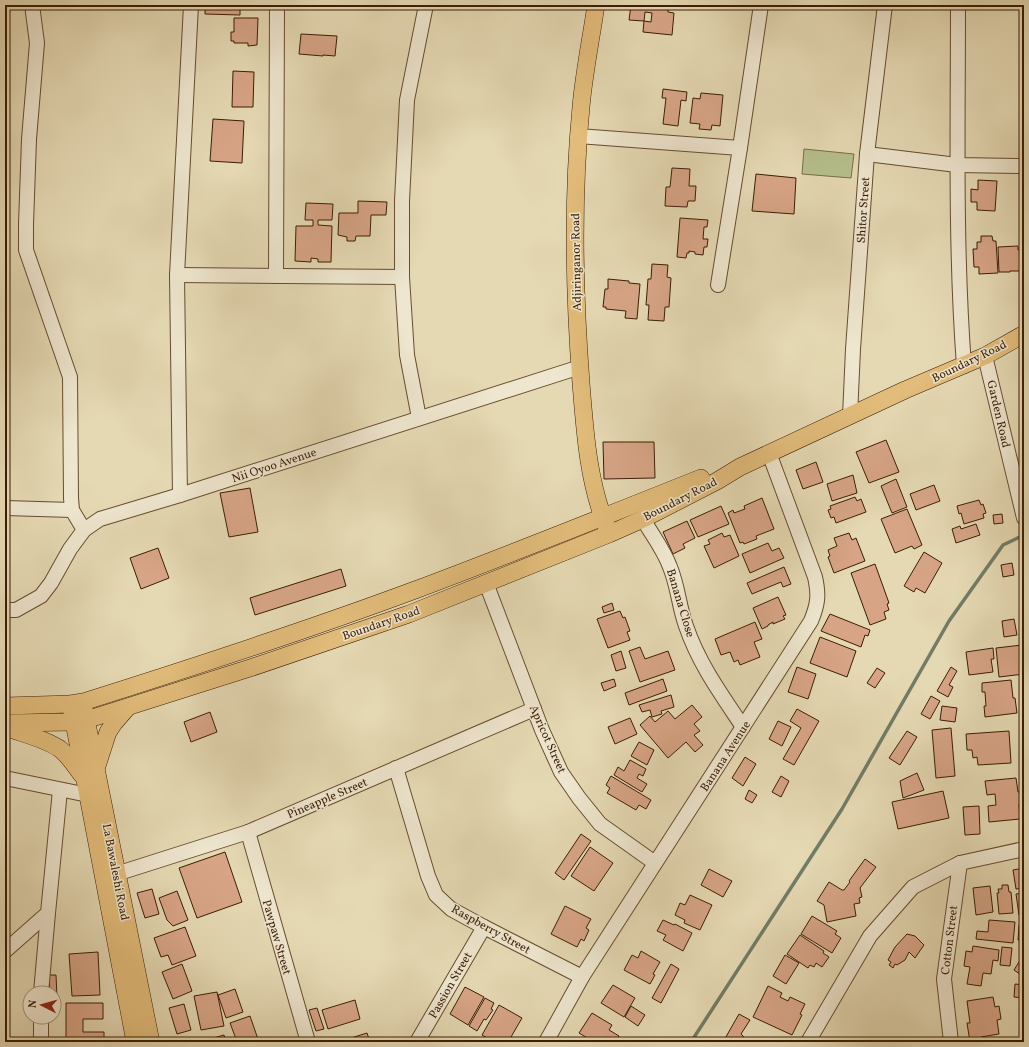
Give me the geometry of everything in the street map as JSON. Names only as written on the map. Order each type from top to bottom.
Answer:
[{"type":"main road","name":"Adjiringanor Road","points":[[596,5],[581,105],[578,136],[574,239],[580,367],[588,458],[594,490],[602,518],[609,534]]},
{"type":"main road","name":"Boundary Road","points":[[5,723],[80,721],[127,708],[250,668],[408,614],[643,519],[717,481],[740,467],[905,390],[964,366],[1024,334]]},
{"type":"main road","name":"Boundary Road","points":[[5,706],[76,703],[198,666],[414,590],[712,474],[740,467]]},
{"type":"main road","name":"La Bawaleshi Road","points":[[76,703],[90,773],[116,874],[151,1042]]},
{"type":"main road","points":[[5,727],[49,743],[60,749],[68,757],[90,773],[108,732],[127,708]]},
{"type":"main road","name":"La Bawaleshi Road","points":[[90,773],[88,796],[135,1042]]},
{"type":"street","points":[[32,5],[37,43],[28,139],[26,250],[70,377],[72,510],[84,530]]},
{"type":"street","points":[[180,495],[178,275],[191,5]]},
{"type":"street","points":[[276,276],[277,5]]},
{"type":"street","points":[[419,418],[407,355],[402,276],[402,201],[407,100],[426,5]]},
{"type":"street","points":[[718,285],[761,5]]},
{"type":"street","name":"Shitor Street","points":[[850,416],[852,349],[867,154],[885,5]]},
{"type":"street","points":[[958,5],[957,165],[959,304],[964,366]]},
{"type":"street","points":[[578,136],[740,148]]},
{"type":"street","points":[[867,154],[957,165],[1024,166]]},
{"type":"street","points":[[178,275],[402,276]]},
{"type":"street","name":"Garden Road","points":[[985,356],[1024,518]]},
{"type":"street","name":"Nii Oyoo Avenue","points":[[5,610],[16,610],[42,596],[70,549],[84,530],[100,519],[180,495],[580,367]]},
{"type":"street","name":"Banana Avenue","points":[[546,1042],[582,977],[812,621],[817,607],[818,591],[815,577],[769,453]]},
{"type":"street","points":[[5,508],[72,510]]},
{"type":"street","name":"Banana Close","points":[[643,519],[662,549],[670,567],[677,587],[679,604],[686,627],[705,670],[743,727]]},
{"type":"street","name":"Apricot Street","points":[[486,583],[534,709],[561,772],[579,798],[600,824],[655,863]]},
{"type":"street","name":"Pineapple Street","points":[[116,874],[248,832],[534,709]]},
{"type":"street","name":"Raspberry Street","points":[[396,768],[428,876],[436,895],[451,909],[582,977]]},
{"type":"street","points":[[5,778],[88,796]]},
{"type":"street","points":[[42,985],[60,790]]},
{"type":"street","name":"Pawpaw Street","points":[[248,832],[308,1042]]},
{"type":"street","points":[[808,1042],[870,936],[913,887],[960,863],[1024,849]]},
{"type":"street","name":"Cotton Street","points":[[951,1042],[944,979],[960,863]]},
{"type":"street","points":[[5,951],[48,913]]},
{"type":"street","name":"Passion Street","points":[[416,1042],[484,927]]},
{"type":"street","points":[[41,1025],[41,1042]]},
{"type":"green space","points":[[804,149],[854,154],[851,178],[802,174]]},
{"type":"building","points":[[205,5],[240,5],[240,15],[205,14]]},
{"type":"building","points":[[631,5],[668,5],[668,12],[674,13],[672,35],[643,32],[644,21],[629,20]],"holes":[[[645,12],[652,13],[651,22],[644,21]]]},
{"type":"building","points":[[234,18],[258,18],[257,45],[248,46],[248,43],[234,43],[234,41],[231,41],[231,32],[234,32]]},
{"type":"building","points":[[301,34],[337,36],[335,56],[299,54]]},
{"type":"building","points":[[233,71],[254,72],[253,107],[232,107]]},
{"type":"building","points":[[663,89],[687,92],[686,101],[681,100],[678,126],[663,124],[666,98],[662,98]]},
{"type":"building","points":[[701,93],[723,95],[720,126],[712,125],[711,130],[699,129],[700,124],[690,123],[693,98],[700,99]]},
{"type":"building","points":[[213,119],[244,121],[242,163],[210,161]]},
{"type":"building","points":[[672,168],[690,169],[689,186],[696,186],[695,201],[688,201],[687,207],[665,206],[666,187],[670,187]]},
{"type":"building","points":[[756,174],[796,178],[794,214],[752,211]]},
{"type":"building","points":[[978,180],[997,181],[995,211],[977,210],[977,202],[971,202],[971,189],[978,190]]},
{"type":"building","points":[[358,201],[387,202],[386,215],[371,215],[370,236],[356,236],[355,241],[347,241],[347,237],[338,235],[339,213],[358,213]]},
{"type":"building","points":[[306,203],[333,204],[332,220],[318,220],[318,225],[332,226],[331,262],[318,262],[318,259],[311,258],[311,262],[295,261],[296,226],[313,226],[313,220],[305,220]]},
{"type":"building","points":[[680,218],[708,220],[707,227],[704,227],[703,239],[708,239],[707,247],[704,247],[703,255],[695,254],[695,252],[689,251],[686,258],[677,257]]},
{"type":"building","points":[[981,236],[992,236],[993,241],[996,241],[998,273],[979,274],[979,267],[974,267],[973,249],[977,249],[977,242],[981,242]]},
{"type":"building","points":[[1018,246],[1018,250],[1024,250],[1024,271],[999,272],[998,247]]},
{"type":"building","points":[[652,264],[668,265],[667,277],[671,278],[669,307],[665,307],[664,321],[648,320],[649,305],[646,305],[648,279],[651,279]]},
{"type":"building","points":[[608,279],[629,281],[629,283],[640,284],[637,319],[625,318],[626,311],[606,309],[606,307],[603,307],[605,289],[608,289]]},
{"type":"building","points":[[886,440],[899,472],[869,483],[856,452]]},
{"type":"building","points":[[603,442],[654,442],[655,478],[604,479]]},
{"type":"building","points":[[816,462],[823,482],[803,489],[796,470]]},
{"type":"building","points":[[853,475],[857,493],[832,501],[827,484]]},
{"type":"building","points":[[896,479],[907,507],[892,513],[881,486]]},
{"type":"building","points":[[934,485],[940,501],[916,510],[910,494]]},
{"type":"building","points":[[250,488],[258,532],[229,537],[220,493]]},
{"type":"building","points":[[855,497],[857,501],[861,499],[866,512],[836,523],[834,517],[831,518],[828,510],[831,509],[830,506]]},
{"type":"building","points":[[762,498],[774,529],[756,536],[757,539],[744,544],[743,542],[740,543],[728,513],[733,510],[734,513],[745,509],[744,506]]},
{"type":"building","points":[[979,500],[981,505],[983,504],[986,513],[983,514],[984,518],[964,524],[957,506]]},
{"type":"building","points":[[721,506],[729,524],[698,537],[690,520]]},
{"type":"building","points":[[907,509],[922,545],[914,549],[912,546],[895,553],[881,519]]},
{"type":"building","points":[[1002,514],[1003,523],[994,524],[993,515]]},
{"type":"building","points":[[687,521],[695,538],[683,544],[685,548],[673,554],[663,532]]},
{"type":"building","points":[[976,524],[980,535],[956,543],[952,529],[960,526],[961,529]]},
{"type":"building","points":[[722,533],[724,537],[730,535],[739,556],[714,568],[704,546],[710,544],[708,540]]},
{"type":"building","points":[[849,533],[852,540],[856,538],[865,561],[834,573],[828,557],[830,556],[828,550],[837,546],[834,538]]},
{"type":"building","points":[[768,543],[772,551],[779,548],[784,558],[750,573],[742,554]]},
{"type":"building","points":[[158,548],[169,578],[141,589],[130,558]]},
{"type":"building","points":[[924,552],[942,563],[925,593],[916,588],[914,592],[904,586]]},
{"type":"building","points":[[1012,563],[1014,575],[1003,577],[1001,565]]},
{"type":"building","points":[[875,564],[889,603],[887,604],[889,610],[884,612],[886,619],[870,625],[851,573]]},
{"type":"building","points":[[784,567],[791,584],[783,587],[781,582],[752,594],[747,583]]},
{"type":"building","points":[[341,569],[346,586],[255,615],[250,598]]},
{"type":"building","points":[[778,597],[786,615],[783,616],[785,619],[773,624],[773,622],[762,629],[753,608]]},
{"type":"building","points":[[612,603],[614,610],[604,613],[602,607]]},
{"type":"building","points":[[620,611],[623,618],[625,617],[630,631],[627,632],[630,640],[608,648],[597,619]]},
{"type":"building","points":[[830,614],[870,630],[868,636],[865,635],[861,647],[821,631]]},
{"type":"building","points":[[1014,619],[1017,635],[1004,637],[1002,621]]},
{"type":"building","points":[[755,622],[762,639],[754,642],[760,657],[740,665],[738,660],[734,662],[730,652],[721,655],[715,639]]},
{"type":"building","points":[[820,637],[856,651],[847,677],[810,663]]},
{"type":"building","points":[[1022,645],[1024,674],[999,677],[996,648]]},
{"type":"building","points":[[640,647],[645,659],[668,651],[675,670],[640,682],[629,651]]},
{"type":"building","points":[[993,648],[994,659],[991,659],[993,672],[969,675],[966,652]]},
{"type":"building","points":[[621,651],[626,668],[616,671],[611,655]]},
{"type":"building","points":[[797,667],[816,674],[808,699],[788,692]]},
{"type":"building","points":[[951,667],[957,671],[949,685],[953,687],[948,697],[937,691]]},
{"type":"building","points":[[877,668],[885,673],[875,688],[867,683]]},
{"type":"building","points":[[614,679],[616,686],[604,691],[601,683]]},
{"type":"building","points":[[663,679],[667,691],[629,705],[625,693]]},
{"type":"building","points":[[1011,680],[1013,698],[1015,698],[1017,713],[985,717],[985,692],[982,692],[982,683]]},
{"type":"building","points":[[671,695],[674,707],[661,711],[662,714],[652,717],[650,710],[642,712],[639,705]]},
{"type":"building","points":[[931,696],[940,701],[930,719],[921,714]]},
{"type":"building","points":[[692,705],[702,717],[694,724],[700,731],[694,735],[703,745],[695,752],[686,742],[668,758],[640,725],[650,716],[655,722],[668,711],[675,719]]},
{"type":"building","points":[[942,706],[957,708],[955,722],[940,720]]},
{"type":"building","points":[[797,709],[819,721],[794,765],[783,759],[801,728],[790,721]]},
{"type":"building","points":[[210,712],[217,732],[191,742],[184,722]]},
{"type":"building","points":[[630,718],[637,734],[615,744],[608,727]]},
{"type":"building","points":[[778,721],[791,727],[782,746],[769,739]]},
{"type":"building","points":[[951,728],[955,776],[936,778],[932,730]]},
{"type":"building","points":[[907,731],[917,737],[900,765],[889,758]]},
{"type":"building","points":[[1009,731],[1011,763],[978,765],[977,757],[973,758],[972,750],[967,750],[966,734]]},
{"type":"building","points":[[639,742],[654,750],[647,765],[631,756]]},
{"type":"building","points":[[745,757],[756,764],[743,786],[732,778]]},
{"type":"building","points":[[630,760],[646,769],[643,776],[639,774],[637,778],[647,784],[642,792],[614,775],[618,767],[624,771]]},
{"type":"building","points":[[917,773],[924,790],[903,798],[900,781]]},
{"type":"building","points":[[611,776],[651,800],[646,809],[639,805],[636,810],[607,793],[610,788],[606,785]]},
{"type":"building","points":[[781,776],[789,781],[781,797],[772,792]]},
{"type":"building","points":[[1016,778],[1018,792],[1024,792],[1024,804],[1019,804],[1020,819],[989,822],[988,806],[996,805],[995,794],[987,795],[985,781]]},
{"type":"building","points":[[749,790],[757,795],[752,803],[745,799]]},
{"type":"building","points":[[943,791],[949,818],[898,829],[892,802]]},
{"type":"building","points":[[979,806],[980,834],[965,835],[963,807]]},
{"type":"building","points":[[581,834],[591,841],[564,880],[555,873]]},
{"type":"building","points":[[590,847],[613,863],[594,891],[571,876]]},
{"type":"building","points":[[225,852],[242,902],[197,918],[179,868]]},
{"type":"building","points":[[865,859],[876,867],[860,888],[862,897],[859,898],[860,903],[854,904],[856,916],[827,922],[824,905],[817,901],[829,882],[844,890]]},
{"type":"building","points":[[1024,868],[1024,888],[1016,889],[1013,870]]},
{"type":"building","points":[[709,869],[732,881],[723,897],[701,885]]},
{"type":"building","points":[[1002,885],[1008,885],[1009,892],[1011,892],[1013,913],[999,914],[997,893],[999,893],[998,889],[1002,889]]},
{"type":"building","points":[[990,886],[993,912],[976,915],[973,888]]},
{"type":"building","points":[[152,889],[159,914],[145,918],[137,893]]},
{"type":"building","points":[[177,891],[188,920],[173,926],[167,920],[159,898]]},
{"type":"building","points":[[1024,893],[1024,914],[1019,915],[1016,894]]},
{"type":"building","points":[[690,895],[712,905],[700,930],[684,923],[685,920],[675,915],[680,903],[685,905]]},
{"type":"building","points":[[565,906],[591,919],[586,928],[589,930],[584,941],[581,939],[577,947],[551,934]]},
{"type":"building","points":[[812,916],[837,931],[835,934],[841,938],[832,953],[801,934]]},
{"type":"building","points":[[663,920],[674,925],[675,924],[692,933],[683,951],[663,940],[666,935],[657,931]]},
{"type":"building","points":[[989,920],[1015,922],[1013,943],[976,939],[977,931],[988,932]]},
{"type":"building","points":[[1019,925],[1024,925],[1024,941],[1018,940]]},
{"type":"building","points":[[185,927],[196,956],[172,965],[168,955],[161,957],[154,938]]},
{"type":"building","points":[[907,934],[915,936],[924,945],[915,958],[909,952],[905,960],[897,965],[895,964],[893,968],[889,965],[891,962],[888,960],[895,947]]},
{"type":"building","points":[[800,935],[824,951],[823,953],[829,957],[822,967],[816,963],[814,967],[810,965],[808,968],[787,954]]},
{"type":"building","points":[[973,946],[999,950],[998,961],[993,960],[991,974],[983,973],[981,986],[967,984],[970,967],[964,966],[966,951],[972,952]]},
{"type":"building","points":[[1002,947],[1012,948],[1010,966],[1000,965]]},
{"type":"building","points":[[641,951],[660,962],[653,974],[655,975],[650,984],[624,970],[632,955],[638,958]]},
{"type":"building","points":[[98,952],[100,995],[72,996],[69,954]]},
{"type":"building","points":[[1024,954],[1024,977],[1014,970]]},
{"type":"building","points":[[785,955],[799,963],[786,984],[773,976]]},
{"type":"building","points":[[182,964],[192,991],[173,999],[162,972]]},
{"type":"building","points":[[671,964],[679,969],[661,1003],[652,998]]},
{"type":"building","points":[[49,975],[56,975],[56,985],[50,985]]},
{"type":"building","points":[[1015,984],[1024,985],[1024,998],[1014,997]]},
{"type":"building","points":[[613,985],[635,998],[624,1017],[601,1003]]},
{"type":"building","points":[[768,986],[782,993],[780,997],[788,1001],[790,997],[805,1004],[800,1014],[802,1015],[792,1035],[753,1017]]},
{"type":"building","points":[[465,987],[484,997],[468,1025],[450,1014]]},
{"type":"building","points":[[235,989],[243,1012],[226,1018],[218,995]]},
{"type":"building","points":[[217,992],[224,1026],[201,1030],[194,996]]},
{"type":"building","points":[[993,997],[995,1007],[999,1006],[1001,1019],[997,1020],[999,1034],[981,1037],[982,1042],[970,1042],[967,1023],[970,1023],[967,1001]]},
{"type":"building","points":[[485,998],[494,1003],[491,1009],[493,1010],[486,1020],[484,1019],[477,1031],[469,1026]]},
{"type":"building","points":[[355,1000],[360,1019],[328,1029],[322,1010]]},
{"type":"building","points":[[66,1003],[103,1003],[103,1019],[83,1019],[83,1032],[104,1032],[104,1042],[66,1042]]},
{"type":"building","points":[[184,1004],[191,1030],[177,1034],[169,1008]]},
{"type":"building","points":[[499,1005],[522,1018],[511,1037],[514,1038],[512,1042],[494,1042],[482,1035]]},
{"type":"building","points":[[631,1006],[645,1015],[638,1026],[625,1017]]},
{"type":"building","points":[[317,1008],[324,1029],[316,1031],[309,1010]]},
{"type":"building","points":[[592,1013],[612,1025],[609,1030],[619,1036],[616,1042],[594,1042],[579,1033]]},
{"type":"building","points":[[739,1014],[750,1020],[741,1034],[747,1040],[746,1042],[723,1042]]},
{"type":"building","points":[[250,1016],[259,1042],[239,1042],[238,1039],[236,1039],[230,1023]]},
{"type":"building","points":[[367,1033],[370,1042],[338,1042]]},
{"type":"building","points":[[224,1035],[226,1042],[199,1042]]},
{"type":"waterway","points":[[691,1042],[842,809],[949,621],[1003,545],[1024,535]]}]
